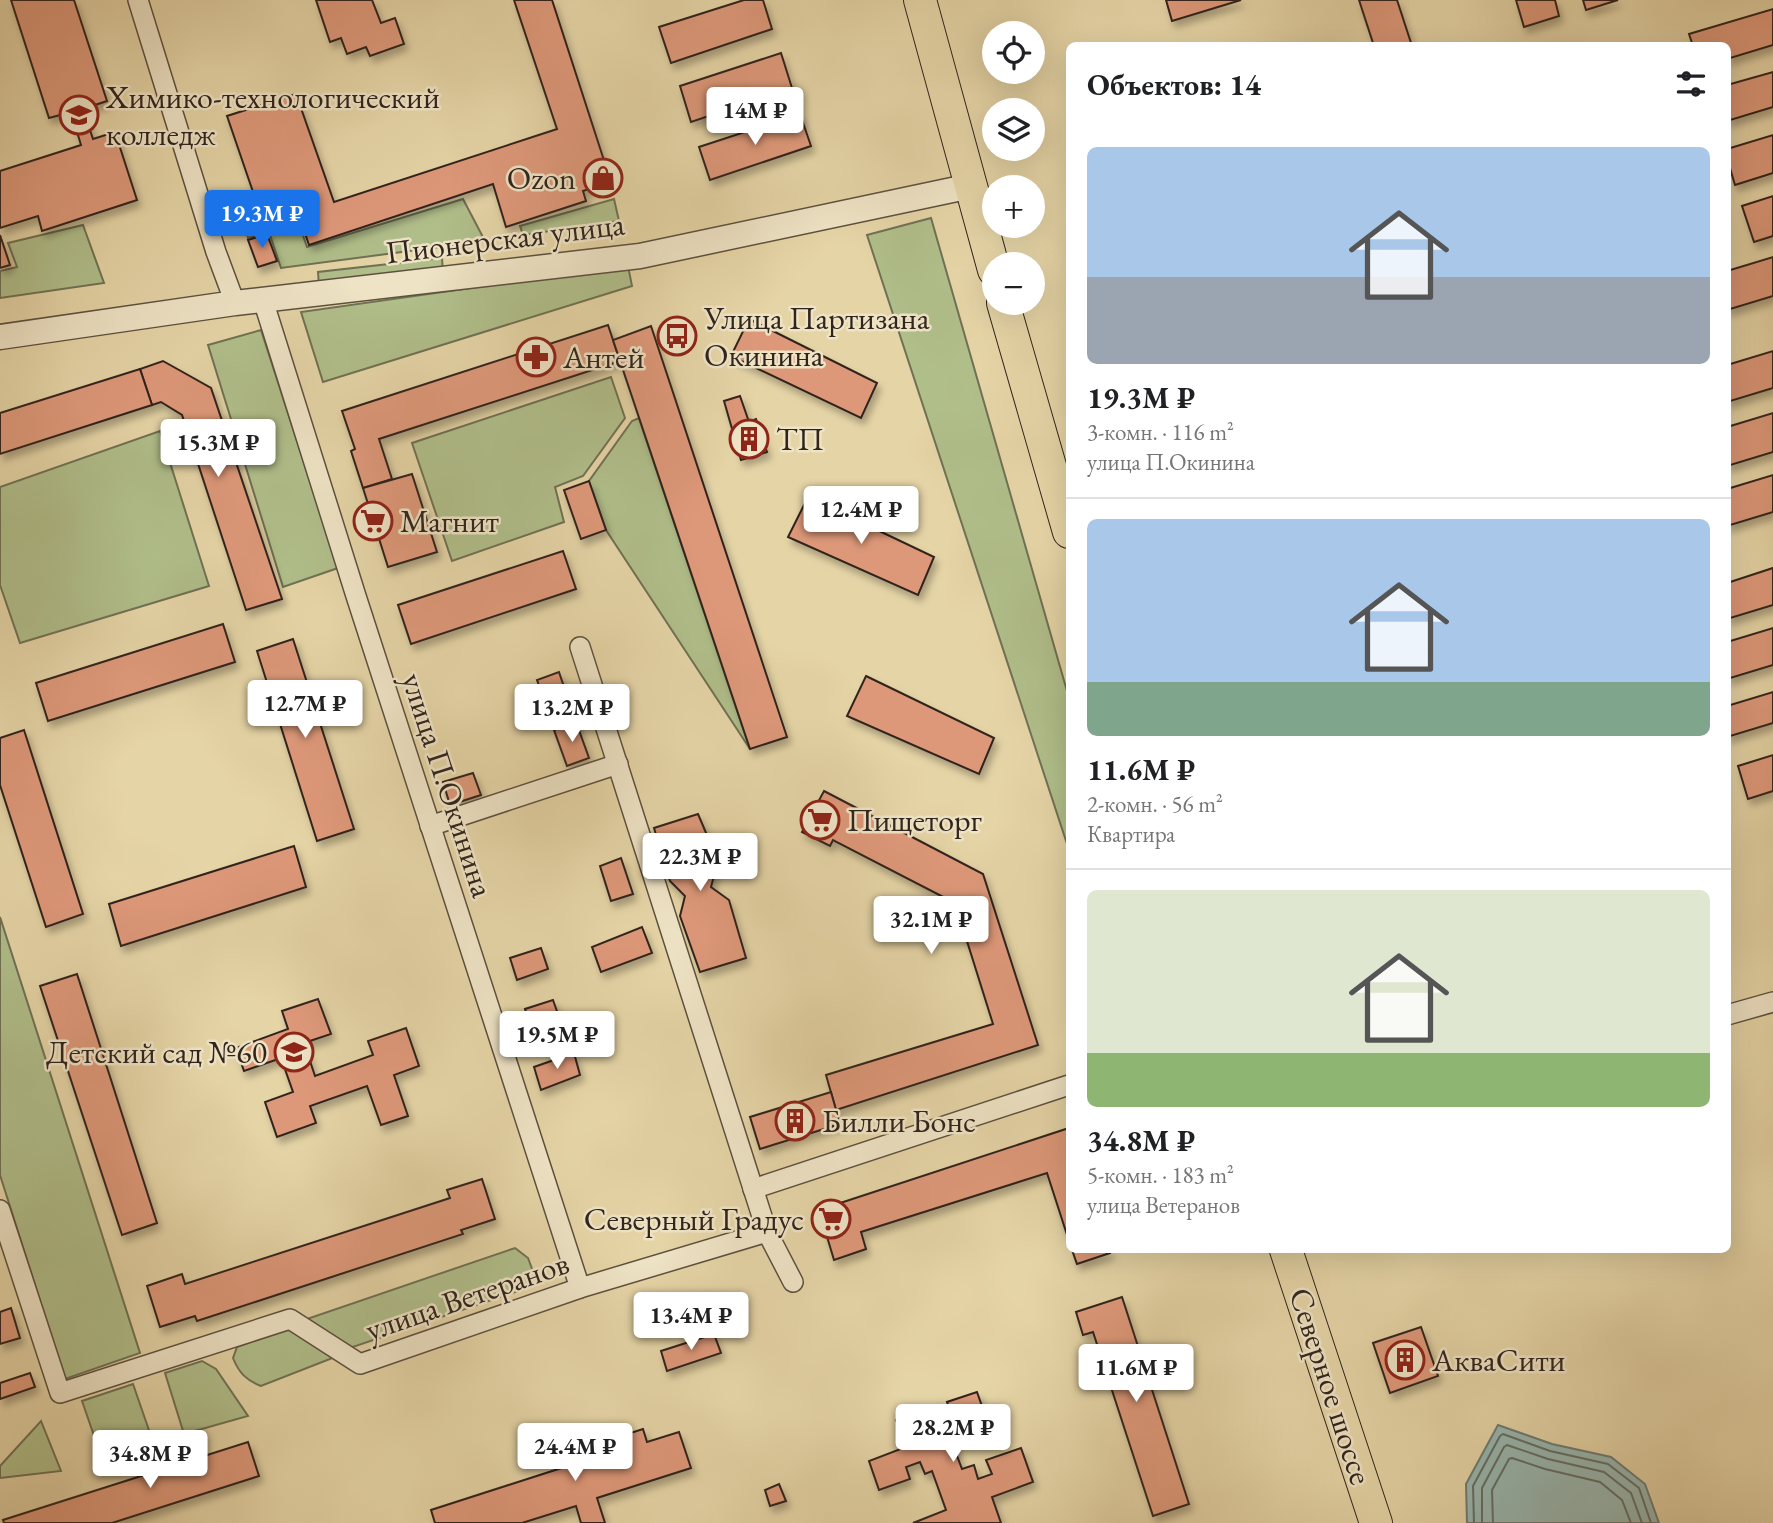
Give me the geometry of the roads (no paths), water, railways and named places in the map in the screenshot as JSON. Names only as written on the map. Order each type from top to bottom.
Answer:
[{"type":"main road","points":[[920,0],[989,252]]},
{"type":"main road","points":[[1006,315],[1066,522]]},
{"type":"main road","name":"Северное шоссе","points":[[1287,1253],[1376,1523]]},
{"type":"street","points":[[138,0],[216,252],[235,303]]},
{"type":"street","name":"Пионерская улица","points":[[0,337],[235,303],[640,256],[971,186]]},
{"type":"street","name":"улица П.Окинина","points":[[263,300],[580,1288]]},
{"type":"street","points":[[580,647],[766,1232],[793,1282]]},
{"type":"street","points":[[430,826],[618,764]]},
{"type":"street","points":[[1731,1014],[1773,1002]]},
{"type":"street","points":[[753,1189],[1066,1086]]},
{"type":"street","name":"улица Ветеранов","points":[[0,1210],[60,1393],[290,1319],[360,1364],[580,1288],[766,1232]]},
{"type":"water","points":[[1498,1425],[1552,1444],[1611,1457],[1645,1484],[1659,1523],[1467,1523],[1466,1484]]},
{"type":"place","name":"Химико-технологический колледж","points":[[79,115]]},
{"type":"place","name":"Ozon","points":[[603,178]]},
{"type":"place","name":"Улица Партизана Окинина","points":[[677,336]]},
{"type":"place","name":"Антей","points":[[536,357]]},
{"type":"place","name":"ТП","points":[[749,439]]},
{"type":"place","name":"Магнит","points":[[373,521]]},
{"type":"place","name":"Пищеторг","points":[[820,820]]},
{"type":"place","name":"Детский сад №60","points":[[294,1052]]},
{"type":"place","name":"Билли Бонс","points":[[795,1121]]},
{"type":"place","name":"Северный Градус","points":[[831,1219]]},
{"type":"place","name":"АкваСити","points":[[1405,1360]]}]
